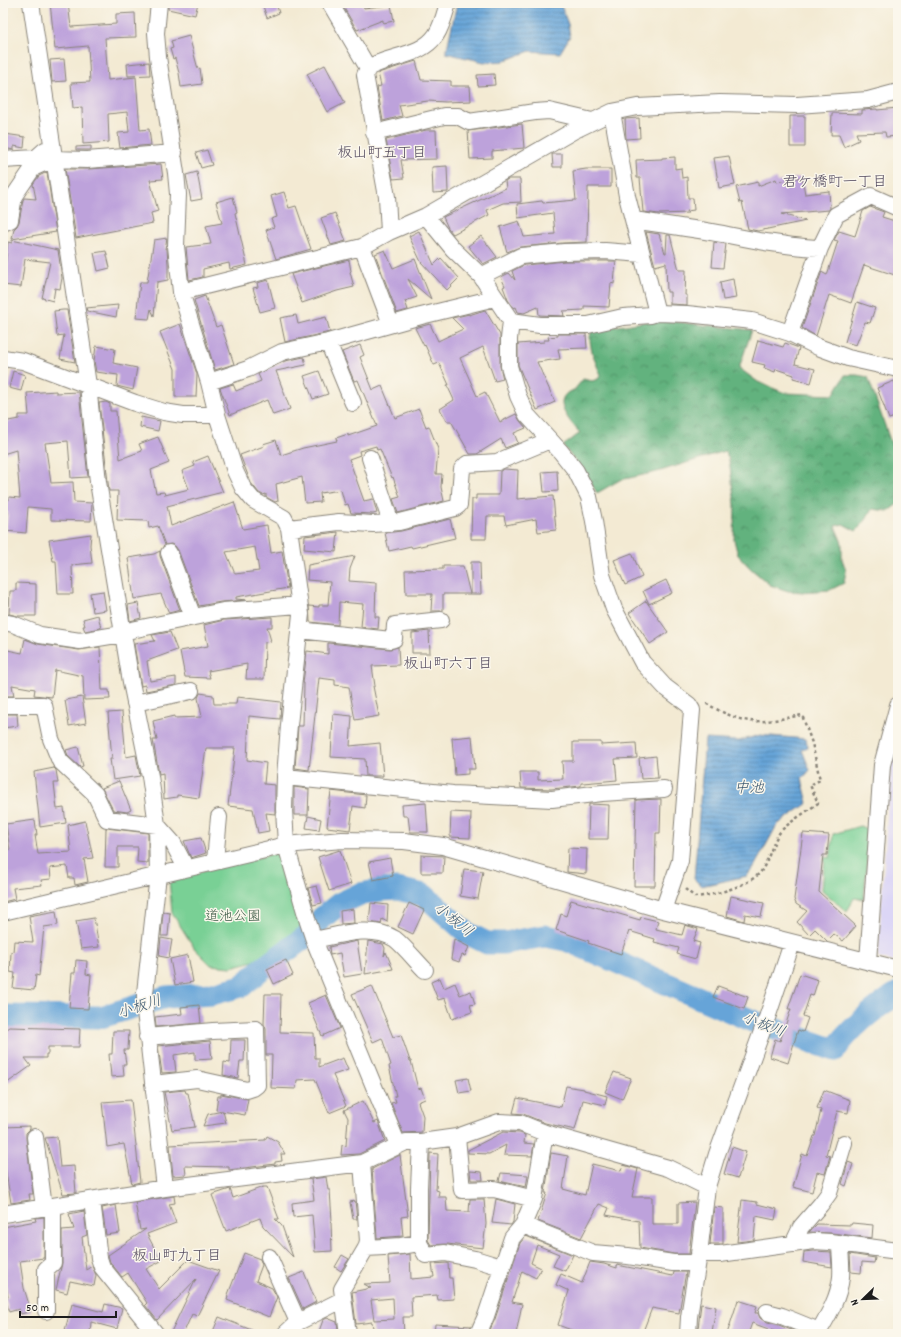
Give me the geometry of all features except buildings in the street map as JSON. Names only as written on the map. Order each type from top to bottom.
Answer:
[{"type":"street","points":[[31,3],[52,152],[88,385],[98,482],[122,633],[150,776],[157,825],[158,875],[145,993],[145,1011],[165,1188]]},
{"type":"street","points":[[159,3],[156,33],[158,57],[174,153],[178,194],[176,246],[180,292],[218,415],[243,488],[253,500],[284,518],[289,528],[300,614],[285,776],[284,809],[286,845],[314,940],[398,1145]]},
{"type":"street","points":[[330,3],[368,68]]},
{"type":"street","points":[[389,232],[387,197],[364,75],[368,68],[378,62],[417,51],[428,45],[437,34],[448,3]]},
{"type":"street","points":[[180,292],[362,247],[389,232],[426,216],[470,189],[592,121],[612,112],[644,106],[720,103],[797,105],[868,100],[898,92]]},
{"type":"street","points":[[374,133],[444,116],[458,116],[469,122],[549,111],[592,121]]},
{"type":"street","points":[[612,112],[627,196],[657,313]]},
{"type":"street","points":[[3,223],[10,220],[14,196],[33,168],[52,152]]},
{"type":"street","points":[[3,160],[36,158],[52,152],[87,160],[174,153]]},
{"type":"street","points":[[790,333],[820,248],[836,215],[872,196],[898,208]]},
{"type":"street","points":[[426,216],[453,249],[481,276],[511,321],[509,366],[518,396],[527,416],[550,440],[576,471],[589,497],[602,575],[614,609],[642,662],[665,687],[689,705],[692,710],[680,861],[663,910]]},
{"type":"street","points":[[634,220],[756,241],[806,248],[820,248]]},
{"type":"street","points":[[362,247],[391,324]]},
{"type":"street","points":[[481,276],[521,256],[564,252],[605,251],[642,254]]},
{"type":"street","points":[[209,382],[248,369],[282,352],[328,342],[391,324],[495,298]]},
{"type":"street","points":[[511,321],[540,325],[588,325],[623,317],[651,315],[657,313],[687,314],[752,321],[790,333],[818,347],[848,358],[898,369]]},
{"type":"street","points":[[328,342],[353,403]]},
{"type":"street","points":[[3,358],[23,361],[135,403],[164,412],[183,416],[218,415]]},
{"type":"street","points":[[289,528],[339,522],[373,524],[391,523],[455,508],[459,505],[462,469],[467,464],[497,462],[550,440]]},
{"type":"street","points":[[370,458],[391,523]]},
{"type":"street","points":[[169,553],[193,617]]},
{"type":"street","points":[[3,622],[14,624],[40,635],[80,641],[223,610],[299,605]]},
{"type":"street","points":[[299,630],[390,640],[394,639],[395,625],[441,620]]},
{"type":"street","points":[[135,703],[191,691]]},
{"type":"street","points":[[3,705],[44,705],[51,739],[60,761],[95,794],[108,819],[157,825],[173,843],[186,868]]},
{"type":"street","points":[[868,961],[882,765],[898,705]]},
{"type":"street","points":[[285,776],[453,794],[552,800],[602,793],[664,789]]},
{"type":"street","points":[[215,861],[219,817]]},
{"type":"street","points":[[3,912],[286,845],[342,840],[404,841],[443,846],[663,910],[898,969]]},
{"type":"street","points":[[314,940],[361,931],[381,933],[395,939],[426,970]]},
{"type":"street","points":[[688,1334],[707,1187],[717,1154],[768,1015],[792,943]]},
{"type":"street","points":[[147,1038],[213,1031],[256,1029],[257,1085],[253,1088],[247,1090],[197,1079],[153,1084]]},
{"type":"street","points":[[3,1214],[165,1188],[362,1163],[406,1142],[421,1142],[457,1137],[499,1122],[520,1123],[545,1133],[668,1168],[707,1187]]},
{"type":"street","points":[[478,1334],[486,1316],[501,1267],[512,1238],[523,1225],[534,1198],[545,1133]]},
{"type":"street","points":[[35,1137],[48,1207],[53,1263],[46,1269],[46,1312]]},
{"type":"street","points":[[457,1137],[462,1190],[494,1189],[534,1198]]},
{"type":"street","points":[[421,1142],[418,1188],[419,1243],[426,1254],[445,1253],[475,1259],[501,1267]]},
{"type":"street","points":[[793,1244],[801,1227],[829,1193],[844,1143]]},
{"type":"street","points":[[348,1334],[342,1300],[342,1289],[366,1248],[368,1236],[362,1163]]},
{"type":"street","points":[[92,1200],[99,1258],[102,1267],[150,1332]]},
{"type":"street","points":[[523,1225],[593,1253],[673,1262],[814,1241],[898,1251]]},
{"type":"street","points":[[366,1248],[401,1246],[419,1243]]},
{"type":"street","points":[[767,1312],[782,1316],[819,1331],[836,1302],[839,1290],[841,1276],[840,1243]]},
{"type":"street","points":[[270,1257],[298,1322]]},
{"type":"street","points":[[285,1334],[298,1322],[342,1300]]},
{"type":"path","points":[[685,889],[695,897],[705,896],[748,883],[756,877],[762,871],[781,832],[818,803],[810,785],[820,780],[812,743],[802,715],[778,720],[744,720],[707,704],[700,706]]},
{"type":"path","points":[[679,914],[686,883]]},
{"type":"shaded area","points":[[898,734],[898,963],[878,958],[890,767]]},
{"type":"green space","points":[[657,320],[752,330],[739,368],[758,382],[785,393],[833,395],[845,375],[868,377],[898,463],[898,504],[888,511],[872,509],[866,520],[856,531],[843,524],[835,526],[842,543],[842,559],[846,570],[844,583],[830,590],[803,592],[788,591],[770,585],[751,569],[738,555],[734,540],[735,504],[729,460],[725,451],[657,472],[620,480],[597,493],[582,469],[563,446],[580,433],[565,414],[562,403],[563,398],[568,392],[575,389],[583,379],[592,381],[598,379],[601,375],[591,348],[591,332],[606,328]]},
{"type":"green space","points":[[860,826],[869,830],[864,899],[854,898],[847,912],[822,890],[825,857],[830,858],[833,834]]},
{"type":"green space","name":"道池公園","points":[[282,852],[303,932],[254,961],[231,967],[211,965],[195,949],[172,913],[169,879]]},
{"type":"water","points":[[457,3],[560,3],[568,24],[570,36],[560,53],[530,51],[503,61],[484,62],[446,53]]},
{"type":"water","name":"中池","points":[[760,735],[806,739],[808,748],[802,750],[810,770],[802,779],[808,803],[777,825],[754,867],[747,876],[701,886],[694,879],[705,739],[739,741]]},
{"type":"waterway","name":"小板川","points":[[3,1016],[101,1017],[166,997],[212,994],[242,986],[259,971],[311,933],[322,918],[339,904],[360,894],[397,889],[424,895],[467,933],[487,943],[504,943],[545,936],[566,940],[755,1022],[835,1050],[861,1021],[898,993]]},
{"type":"district","name":"板山町五丁目","points":[[382,152]]},
{"type":"district","name":"君ケ橋町一丁目","points":[[835,181]]},
{"type":"district","name":"板山町六丁目","points":[[448,663]]},
{"type":"district","name":"板山町九丁目","points":[[177,1255]]}]
